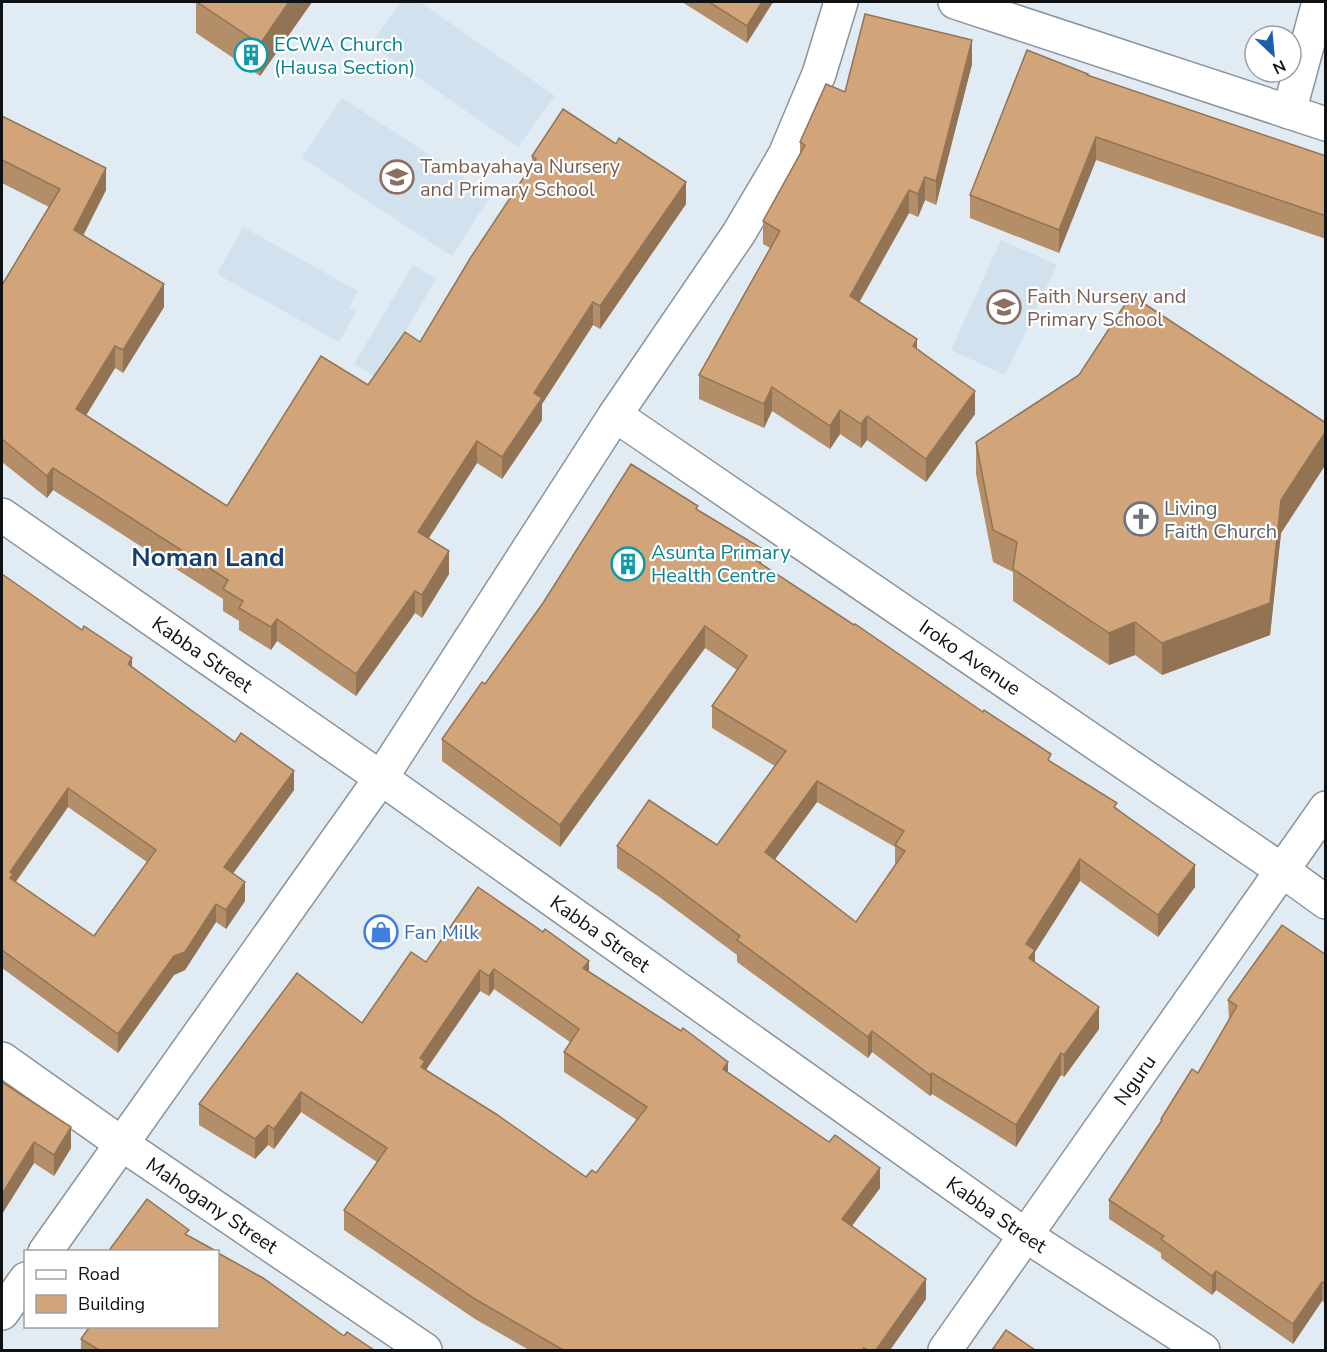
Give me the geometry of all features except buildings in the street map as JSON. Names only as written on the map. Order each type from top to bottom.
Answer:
[{"type":"street","points":[[46,1250],[381,778],[615,415],[739,233],[784,155],[819,74],[841,2]]},
{"type":"street","points":[[955,2],[1326,124]]},
{"type":"street","points":[[1289,112],[1320,2]]},
{"type":"street","name":"Iroko Avenue","points":[[615,415],[1326,902]]},
{"type":"street","name":"Kabba Street","points":[[2,515],[381,778],[1025,1235],[1203,1350]]},
{"type":"street","name":"Nguru","points":[[945,1350],[1326,808]]},
{"type":"street","name":"Mahogany Street","points":[[2,1059],[122,1144],[425,1350]]},
{"type":"street","points":[[2,1313],[24,1282]]},
{"type":"shaded area","name":"Tambayahaya Nursery and Primary School","points":[[401,2],[420,2],[555,96],[518,147],[370,44]]},
{"type":"shaded area","name":"Tambayahaya Nursery and Primary School","points":[[342,98],[491,195],[452,256],[302,158]]},
{"type":"shaded area","points":[[243,227],[358,291],[349,308],[356,312],[339,342],[217,274]]},
{"type":"shaded area","name":"Faith Nursery and Primary School","points":[[1001,240],[1057,265],[1005,375],[951,350]]},
{"type":"shaded area","points":[[413,265],[436,279],[390,358],[386,383],[354,364]]},
{"type":"place","name":"ECWA Church (Hausa Section)","points":[[251,55]]},
{"type":"place","name":"Tambayahaya Nursery and Primary School","points":[[397,177]]},
{"type":"place","name":"Faith Nursery and Primary School","points":[[1004,307]]},
{"type":"place","name":"Living Faith Church","points":[[1141,519]]},
{"type":"place","name":"Asunta Primary Health Centre","points":[[628,564]]},
{"type":"place","name":"Fan Milk","points":[[381,932]]},
{"type":"district","name":"Noman Land","points":[[208,557]]}]
